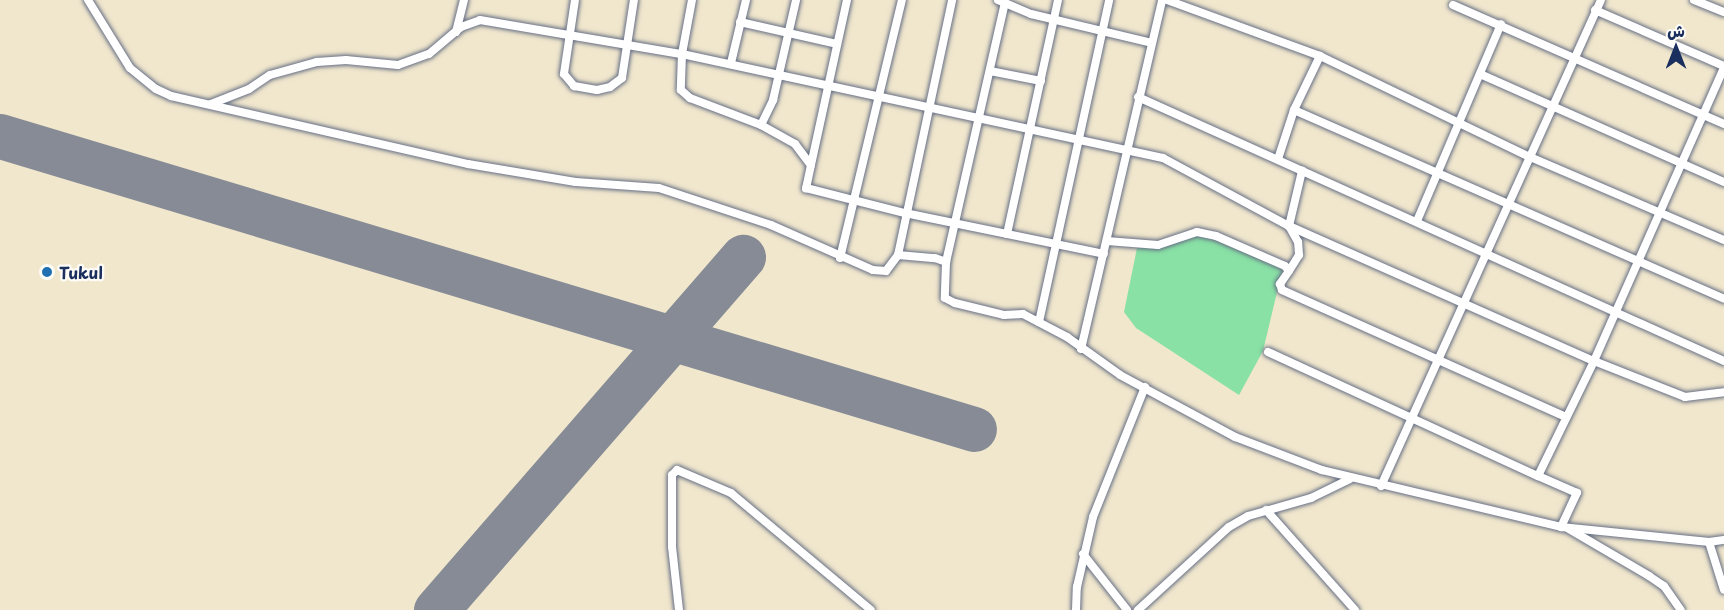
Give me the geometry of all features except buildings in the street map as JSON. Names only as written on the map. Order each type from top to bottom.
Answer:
[{"type":"street","points":[[88,0],[130,68],[144,81],[171,96],[468,164],[576,182],[659,188],[771,225],[840,258],[886,271],[898,255],[905,213],[952,0]]},
{"type":"street","points":[[456,32],[464,0]]},
{"type":"street","points":[[574,0],[566,81],[597,90],[617,84],[622,78],[634,0]]},
{"type":"street","points":[[692,0],[682,54],[681,90],[690,98],[761,125],[795,144],[811,165]]},
{"type":"street","points":[[731,63],[746,0]]},
{"type":"street","points":[[761,125],[773,100],[777,72],[796,0]]},
{"type":"street","points":[[847,0],[806,188],[854,198],[905,213],[1104,254]]},
{"type":"street","points":[[840,258],[902,0]]},
{"type":"street","points":[[1006,234],[1058,0]]},
{"type":"street","points":[[1039,322],[1109,0]]},
{"type":"street","points":[[1081,349],[1162,0]]},
{"type":"street","points":[[1167,0],[1320,56],[1530,157],[1724,240]]},
{"type":"street","points":[[1381,486],[1601,0]]},
{"type":"street","points":[[1694,0],[1724,12]]},
{"type":"street","points":[[1152,43],[1054,20],[1002,1],[990,71],[946,262],[945,298],[1004,315],[1014,311],[1039,322],[1145,387],[1235,437],[1350,479],[1563,527],[1709,542],[1724,540]]},
{"type":"street","points":[[1453,5],[1575,56],[1724,124]]},
{"type":"street","points":[[1538,476],[1617,311],[1705,115],[1724,67],[1595,10]]},
{"type":"street","points":[[210,104],[249,89],[270,75],[317,62],[346,60],[399,66],[429,54],[456,32],[485,20],[522,29],[569,33],[731,63],[1126,148],[1163,158],[1289,226],[1594,361],[1685,397],[1724,392]]},
{"type":"street","points":[[740,22],[837,44]]},
{"type":"street","points":[[1417,221],[1501,24]]},
{"type":"street","points":[[1278,159],[1294,110],[1320,56]]},
{"type":"street","points":[[990,71],[1041,81]]},
{"type":"street","points":[[1480,74],[1724,182]]},
{"type":"street","points":[[1138,97],[1723,358]]},
{"type":"street","points":[[1294,110],[1724,299]]},
{"type":"street","points":[[1302,171],[1289,226],[1298,242],[1299,255],[1280,284],[1282,290],[1566,417]]},
{"type":"street","points":[[1107,241],[1158,245],[1204,232],[1281,264],[1288,271]]},
{"type":"street","points":[[898,255],[929,257],[946,262]]},
{"type":"street","points":[[1268,352],[1411,420],[1577,493],[1563,527]]},
{"type":"street","points":[[1076,610],[1083,554],[1093,517],[1145,387]]},
{"type":"street","points":[[679,610],[672,547],[672,475],[677,470],[731,493],[871,610]]},
{"type":"street","points":[[1138,610],[1229,527],[1266,510],[1311,498],[1350,479]]},
{"type":"street","points":[[1266,510],[1355,610]]},
{"type":"street","points":[[1563,527],[1664,586],[1681,610]]},
{"type":"street","points":[[1709,542],[1724,590]]},
{"type":"street","points":[[1083,554],[1127,610]]},
{"type":"green space","points":[[1200,234],[1283,267],[1263,351],[1239,395],[1136,328],[1124,312],[1137,248],[1165,247]]},
{"type":"runway","points":[[0,136],[974,429]]},
{"type":"runway","points":[[436,610],[743,257]]},
{"type":"place","name":"Tukul","points":[[47,272]]}]
